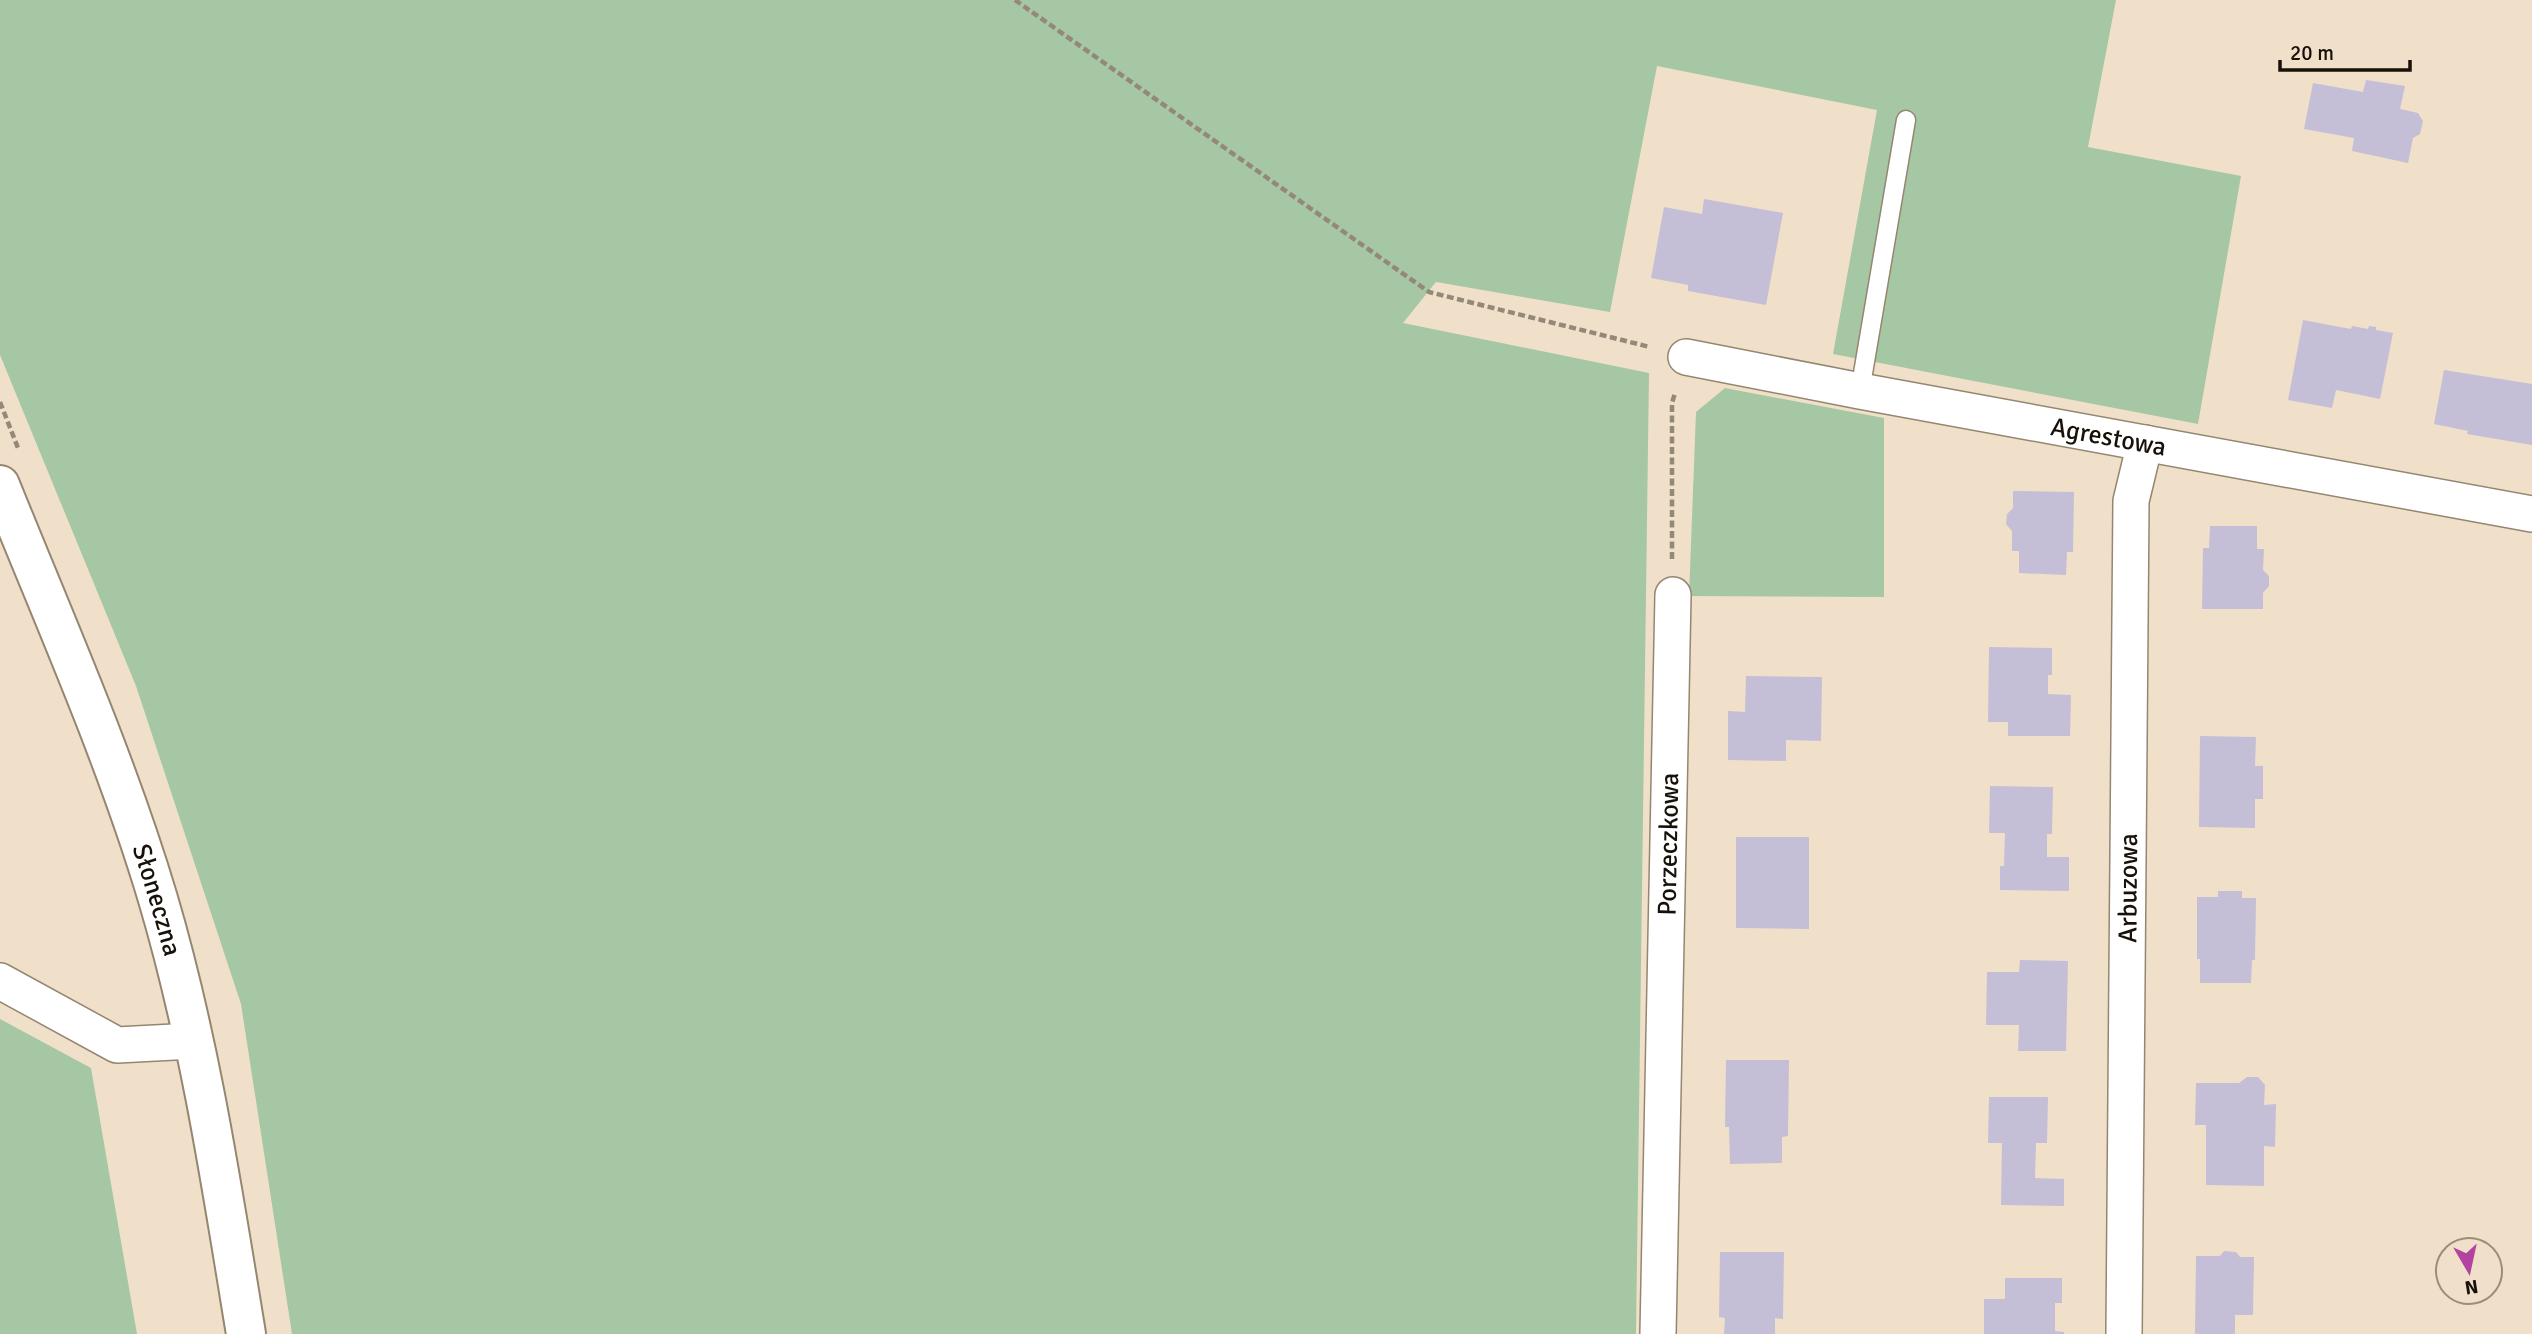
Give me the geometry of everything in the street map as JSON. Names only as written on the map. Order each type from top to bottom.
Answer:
[{"type":"street","name":"Agrestowa","points":[[1686,357],[2532,514]]},
{"type":"street","name":"Arbuzowa","points":[[2124,1334],[2131,501],[2145,443]]},
{"type":"street","name":"Słoneczna","points":[[0,485],[104,744],[132,819],[158,902],[209,1115],[246,1334]]},
{"type":"street","name":"Porzeczkowa","points":[[1658,1334],[1672,595]]},
{"type":"street","points":[[0,981],[117,1045],[193,1041]]},
{"type":"lane","points":[[1860,391],[1906,120]]},
{"type":"path","points":[[1015,0],[1429,292],[1686,357],[1672,403],[1672,595]]},
{"type":"green space","points":[[0,0],[2116,0],[2088,147],[2241,176],[2198,424],[1833,354],[1877,110],[1657,66],[1610,312],[1436,282],[1403,323],[1649,373],[1636,1334],[292,1334],[241,1004],[136,686],[0,355]]},
{"type":"green space","points":[[1725,388],[1884,418],[1884,597],[1689,596],[1696,412]]},
{"type":"green space","points":[[0,1019],[91,1068],[137,1334],[0,1334]]},
{"type":"building","points":[[2366,80],[2405,86],[2400,109],[2418,113],[2423,121],[2420,134],[2413,138],[2408,163],[2352,151],[2354,138],[2304,129],[2313,83],[2363,92]]},
{"type":"building","points":[[1704,199],[1783,213],[1766,305],[1688,291],[1688,285],[1651,278],[1664,207],[1702,214]]},
{"type":"building","points":[[2303,320],[2351,329],[2352,326],[2368,329],[2369,326],[2376,327],[2376,330],[2393,333],[2380,399],[2336,390],[2332,408],[2288,400]]},
{"type":"building","points":[[2444,370],[2532,384],[2532,445],[2467,434],[2468,431],[2434,424]]},
{"type":"building","points":[[2013,491],[2074,492],[2073,552],[2067,552],[2066,575],[2019,573],[2019,551],[2012,551],[2012,531],[2006,524],[2007,514],[2013,508]]},
{"type":"building","points":[[2210,526],[2257,526],[2257,549],[2264,549],[2263,570],[2269,576],[2269,586],[2263,593],[2263,609],[2202,609],[2203,548],[2209,548]]},
{"type":"building","points":[[1989,647],[2052,648],[2052,675],[2048,675],[2048,694],[2071,695],[2070,736],[2008,736],[2008,722],[1988,722]]},
{"type":"building","points":[[1746,676],[1822,677],[1821,741],[1786,740],[1786,761],[1728,760],[1728,711],[1745,712]]},
{"type":"building","points":[[2200,736],[2256,737],[2255,766],[2263,766],[2263,799],[2255,799],[2255,828],[2199,827]]},
{"type":"building","points":[[1990,786],[2053,787],[2052,834],[2047,834],[2047,857],[2069,857],[2069,891],[2000,890],[2005,833],[1989,833]]},
{"type":"building","points":[[1736,837],[1809,837],[1809,929],[1736,928]]},
{"type":"building","points":[[2218,891],[2242,891],[2242,898],[2256,898],[2255,960],[2252,960],[2251,983],[2200,983],[2200,959],[2197,959],[2197,897],[2218,897]]},
{"type":"building","points":[[2020,960],[2068,961],[2066,1051],[2018,1051],[2019,1025],[1986,1025],[1987,972],[2019,972]]},
{"type":"building","points":[[1726,1060],[1789,1060],[1788,1136],[1782,1137],[1782,1163],[1730,1164],[1729,1127],[1725,1127]]},
{"type":"building","points":[[2247,1077],[2258,1077],[2265,1085],[2264,1105],[2276,1104],[2275,1147],[2264,1146],[2264,1186],[2206,1185],[2206,1125],[2195,1125],[2196,1083],[2239,1083]]},
{"type":"building","points":[[1989,1097],[2048,1097],[2047,1143],[2036,1143],[2035,1178],[2064,1179],[2064,1206],[2001,1205],[2002,1143],[1988,1143]]},
{"type":"building","points":[[2224,1251],[2236,1252],[2240,1257],[2254,1257],[2253,1315],[2235,1315],[2235,1334],[2195,1334],[2196,1256],[2220,1256]]},
{"type":"building","points":[[1720,1252],[1784,1252],[1783,1319],[1775,1318],[1775,1334],[1724,1334],[1725,1318],[1719,1317]]},
{"type":"building","points":[[2005,1278],[2062,1278],[2062,1303],[2055,1303],[2055,1331],[2064,1334],[1984,1334],[1984,1299],[2005,1299]]}]
